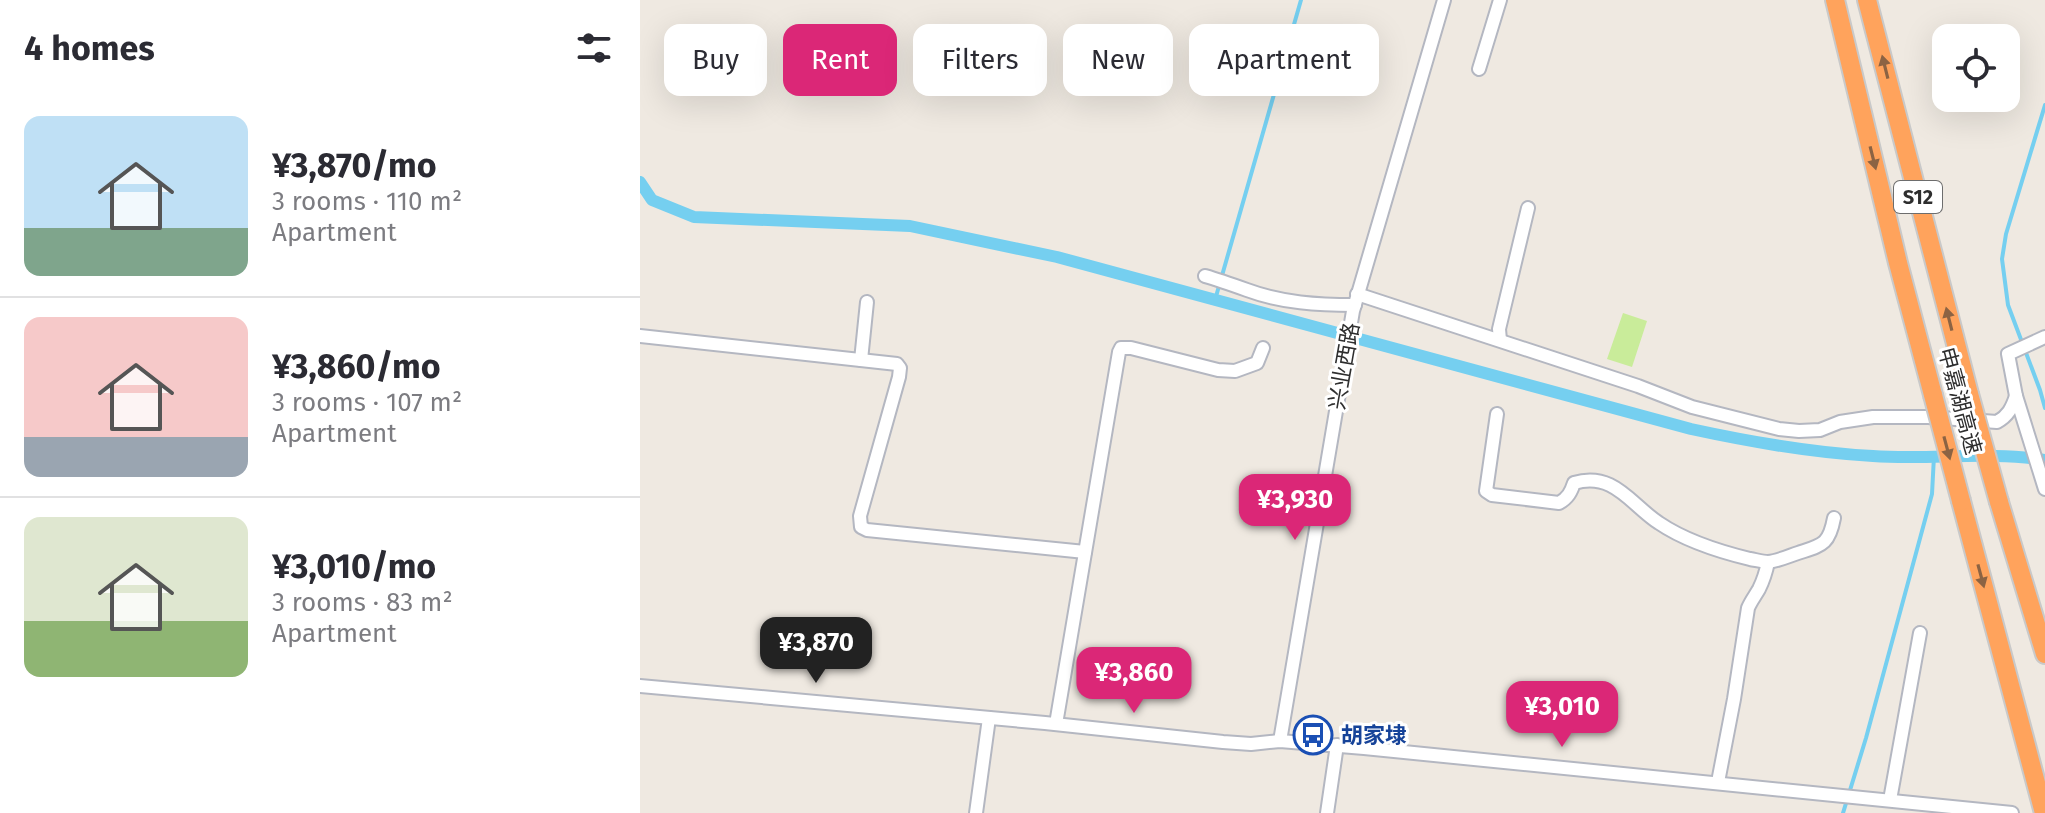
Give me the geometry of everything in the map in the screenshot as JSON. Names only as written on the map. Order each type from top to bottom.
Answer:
[{"type":"highway","name":"申嘉湖高速","points":[[1835,0],[1898,263],[2044,813]]},
{"type":"highway","name":"申嘉湖高速","points":[[1867,0],[1969,394],[2045,654]]},
{"type":"street","name":"兴业西路","points":[[1280,741],[1355,303],[1444,0]]},
{"type":"street","points":[[1479,69],[1500,0]]},
{"type":"street","points":[[1500,340],[1499,329],[1528,208]]},
{"type":"street","points":[[1205,276],[1287,300],[1318,305],[1355,303],[1500,340],[1692,407],[1779,429],[1820,430],[1840,422],[1873,417],[1997,422],[2010,411],[2016,396]]},
{"type":"street","points":[[861,360],[867,302]]},
{"type":"street","points":[[640,336],[897,364],[899,377],[860,516],[861,527],[1085,552]]},
{"type":"street","points":[[2041,339],[2008,354],[2016,396],[2044,487]]},
{"type":"street","points":[[1056,724],[1121,348],[1235,371],[1257,363],[1263,348]]},
{"type":"street","points":[[1497,414],[1486,491],[1492,495],[1559,503],[1572,491],[1574,483],[1584,480],[1605,484],[1627,495],[1657,523],[1676,534],[1719,551],[1768,562],[1826,541],[1831,535],[1834,518]]},
{"type":"street","points":[[1718,782],[1748,608],[1768,562]]},
{"type":"street","points":[[1890,800],[1920,633]]},
{"type":"street","points":[[640,686],[1251,744],[1280,741],[1337,745],[2012,813]]},
{"type":"street","points":[[976,813],[989,718]]},
{"type":"street","points":[[1327,813],[1337,745]]},
{"type":"green space","points":[[1623,313],[1647,321],[1632,367],[1607,359]]},
{"type":"waterway","points":[[1215,300],[1301,0]]},
{"type":"waterway","points":[[2045,105],[2006,234],[2002,259],[2008,305],[2045,408]]},
{"type":"waterway","points":[[640,182],[652,200],[694,217],[910,226],[1057,257],[1691,429],[1736,438],[1850,455],[2002,456],[2045,460]]},
{"type":"waterway","points":[[1843,813],[1932,494],[1934,456]]},
{"type":"place","name":"胡家埭","points":[[1313,735]]}]
